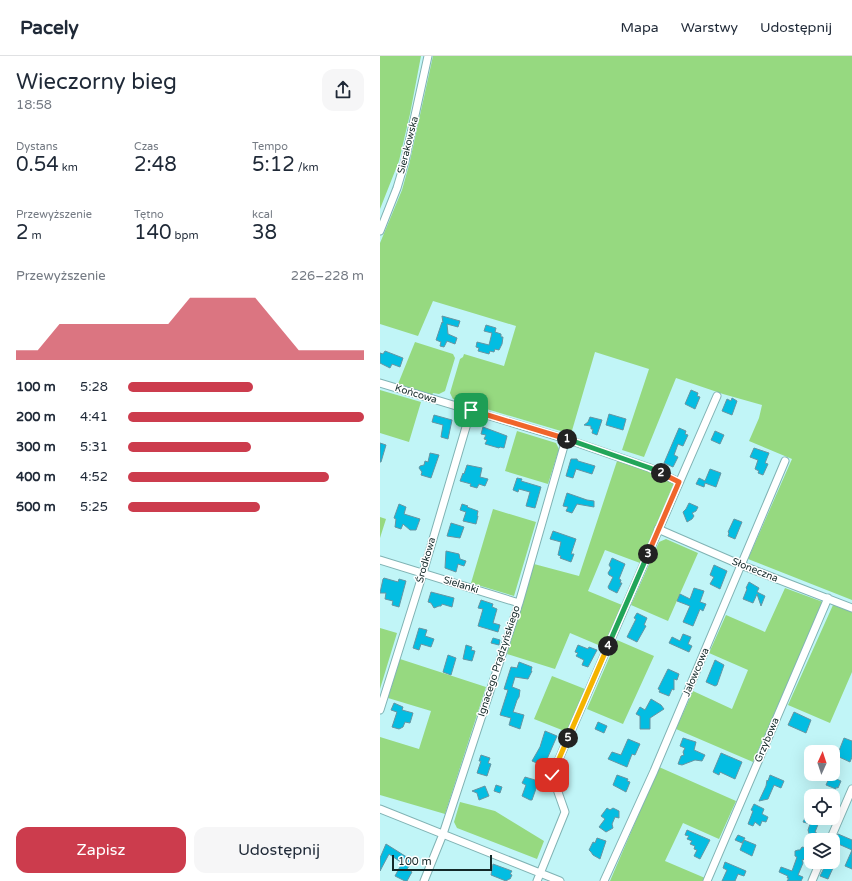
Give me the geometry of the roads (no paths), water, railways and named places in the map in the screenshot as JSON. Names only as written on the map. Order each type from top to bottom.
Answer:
[{"type":"street","name":"Sierakowska","points":[[380,231],[397,188],[405,161],[428,56]]},
{"type":"street","name":"Końcowa","points":[[380,383],[566,439],[650,468],[679,482]]},
{"type":"street","points":[[536,881],[565,812],[552,775],[717,396]]},
{"type":"street","name":"Środkowa","points":[[380,710],[423,573],[471,410]]},
{"type":"street","name":"Ignacego Prądzyńskiego","points":[[424,881],[443,834],[518,603],[566,439]]},
{"type":"street","name":"Jałowcowa","points":[[604,881],[654,771],[785,461]]},
{"type":"street","name":"Słoneczna","points":[[658,529],[741,565],[852,608]]},
{"type":"street","name":"Sielanki","points":[[380,560],[518,603]]},
{"type":"street","name":"Grzybowa","points":[[707,881],[828,598]]},
{"type":"street","points":[[833,833],[852,789]]},
{"type":"street","points":[[380,809],[560,881]]},
{"type":"street","points":[[812,881],[817,869]]}]
